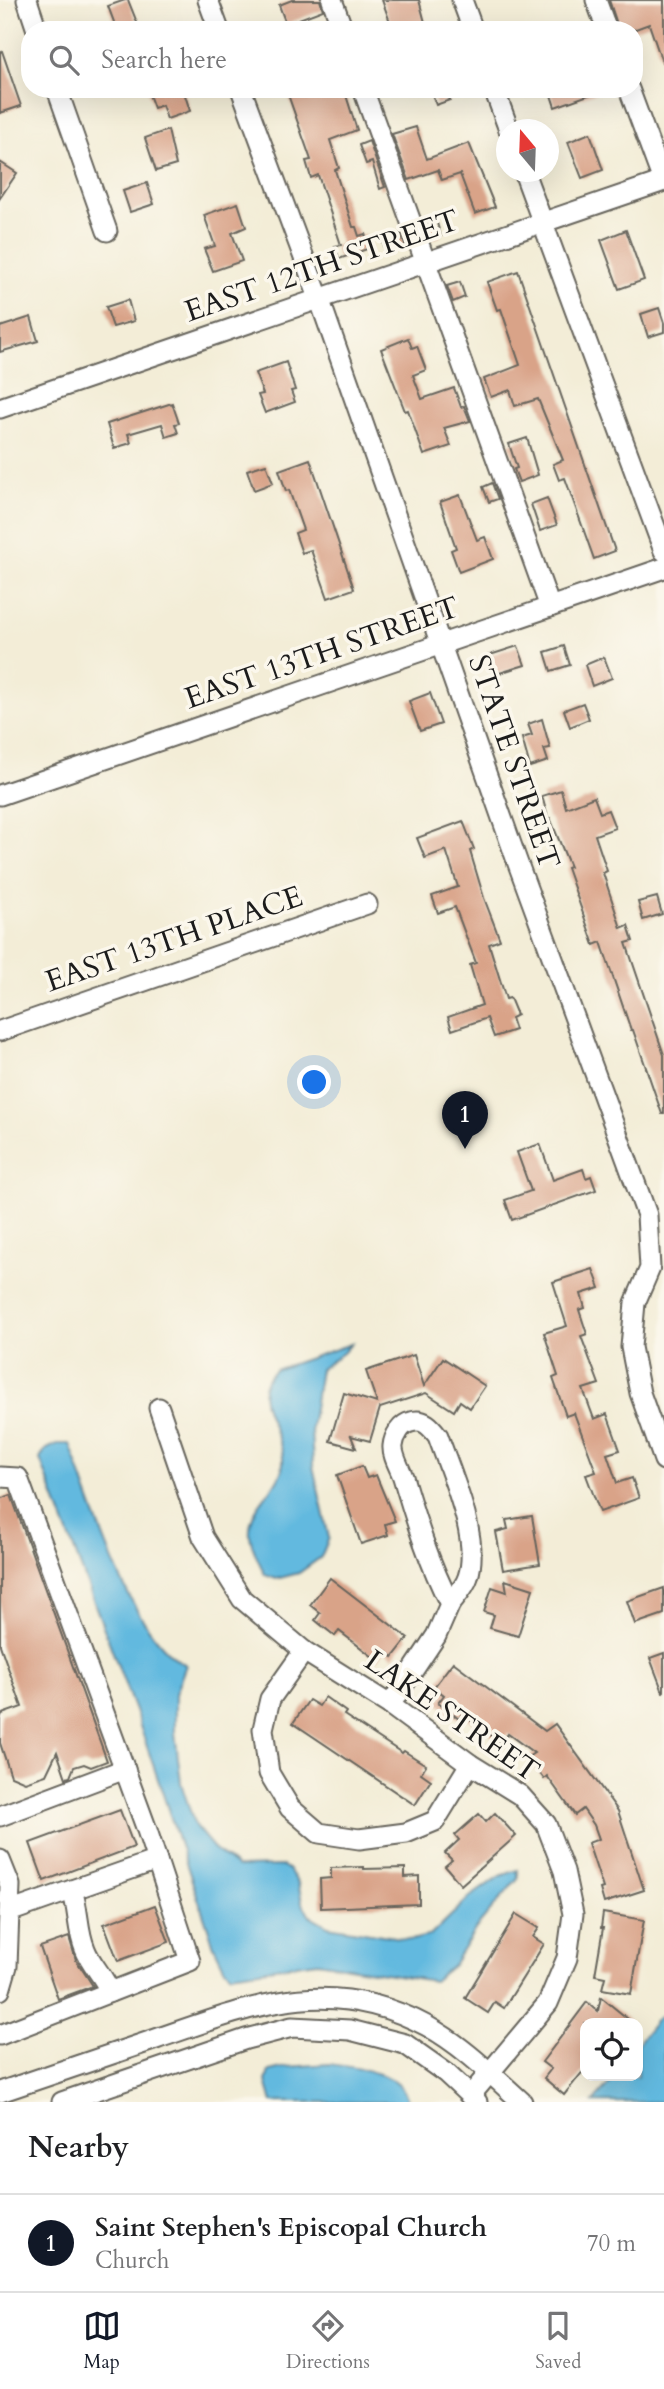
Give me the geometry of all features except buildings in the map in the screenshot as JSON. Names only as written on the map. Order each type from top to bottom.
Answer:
[{"type":"street","points":[[27,0],[34,21]]},
{"type":"street","points":[[208,0],[216,21]]},
{"type":"street","points":[[332,0],[340,21]]},
{"type":"street","points":[[462,0],[470,21]]},
{"type":"street","points":[[596,0],[604,21]]},
{"type":"street","points":[[60,98],[107,231]]},
{"type":"street","name":"STATE STREET","points":[[244,98],[319,298],[522,874],[647,1215],[650,1268],[635,1303],[631,1347],[640,1393],[664,1460]]},
{"type":"street","points":[[366,98],[550,607]]},
{"type":"street","points":[[497,98],[505,119]]},
{"type":"street","points":[[632,98],[663,184]]},
{"type":"street","points":[[528,182],[664,551]]},
{"type":"street","name":"EAST 12TH STREET","points":[[0,408],[319,298],[663,184]]},
{"type":"street","name":"EAST 13TH STREET","points":[[0,795],[664,568]]},
{"type":"street","name":"EAST 13TH PLACE","points":[[0,1031],[367,904]]},
{"type":"street","name":"LAKE STREET","points":[[159,1408],[203,1536],[242,1599],[304,1651],[520,1795],[546,1824],[564,1871],[573,1914],[567,1958],[548,2003],[490,2073],[473,2099]]},
{"type":"street","points":[[390,1706],[436,1636],[450,1604],[468,1580],[472,1558],[471,1538],[438,1436],[430,1426],[421,1421],[409,1422],[397,1432],[392,1449],[417,1527],[436,1577],[450,1604]]},
{"type":"street","points":[[0,1477],[18,1478],[125,1769],[190,1961],[0,2035]]},
{"type":"street","points":[[304,1651],[270,1699],[263,1729],[269,1773],[290,1808],[319,1833],[359,1839],[406,1833],[435,1821],[470,1764]]},
{"type":"street","points":[[0,1816],[125,1769]]},
{"type":"street","points":[[0,1860],[9,1912],[4,1940],[8,1966],[0,1990]]},
{"type":"street","points":[[9,1912],[157,1860]]},
{"type":"street","points":[[72,1890],[86,1953],[105,1978],[110,1992]]},
{"type":"street","points":[[4,2090],[244,2009],[269,2002],[306,1998],[355,2001],[399,2013],[441,2034],[522,2102]]},
{"type":"street","points":[[62,2102],[246,2039],[292,2027],[349,2030],[405,2044],[446,2073],[473,2099]]},
{"type":"water","points":[[351,1344],[320,1369],[311,1428],[313,1466],[329,1538],[321,1557],[299,1573],[276,1579],[265,1575],[250,1535],[254,1514],[278,1478],[283,1458],[267,1413],[263,1390],[275,1370]]},
{"type":"water","points":[[57,1444],[70,1444],[101,1532],[130,1597],[147,1626],[166,1649],[186,1665],[175,1694],[175,1732],[181,1783],[195,1826],[216,1851],[237,1867],[283,1866],[289,1870],[298,1883],[302,1902],[309,1915],[328,1926],[412,1940],[431,1935],[470,1897],[500,1876],[518,1870],[518,1878],[476,1928],[453,1965],[433,1981],[317,1962],[231,1974],[224,1967],[214,1946],[135,1711],[40,1459],[45,1450]]},
{"type":"water","points":[[664,2017],[664,2102],[593,2102],[612,2081],[643,2081],[643,2037],[658,2018]]},
{"type":"water","points":[[329,2064],[363,2069],[388,2078],[404,2092],[408,2102],[272,2102],[266,2081],[269,2071]]},
{"type":"place","name":"Saint Stephen's Episcopal Church","points":[[465,1149]]}]
